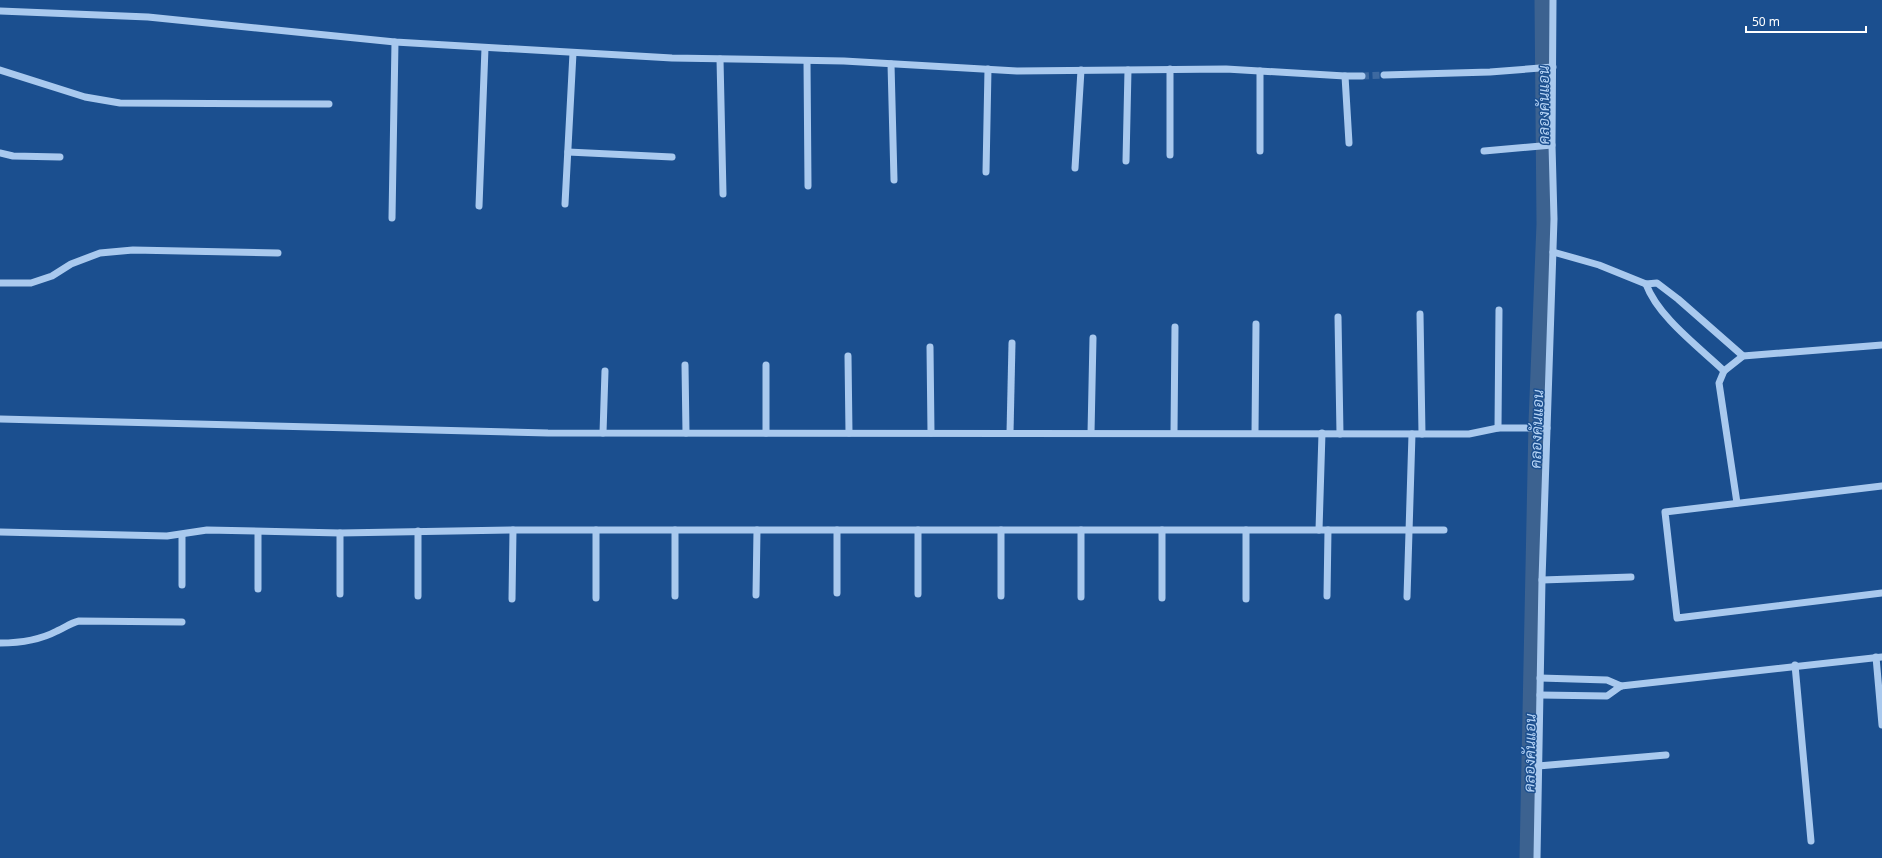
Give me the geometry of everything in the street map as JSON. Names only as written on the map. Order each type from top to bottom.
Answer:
[{"type":"street","points":[[1537,858],[1542,580],[1554,219],[1552,145],[1553,0]]},
{"type":"street","points":[[0,11],[148,17],[395,42],[573,53],[892,64],[1017,71],[1226,69],[1362,76]]},
{"type":"street","points":[[392,218],[395,42]]},
{"type":"street","points":[[479,206],[485,48]]},
{"type":"street","points":[[565,204],[573,53]]},
{"type":"street","points":[[720,59],[723,194]]},
{"type":"street","points":[[807,61],[808,186]]},
{"type":"street","points":[[892,64],[894,180]]},
{"type":"street","points":[[1384,75],[1490,72],[1553,67]]},
{"type":"street","points":[[986,172],[988,69]]},
{"type":"street","points":[[1170,69],[1170,155]]},
{"type":"street","points":[[0,70],[84,97],[120,103],[329,104]]},
{"type":"street","points":[[1075,168],[1081,70]]},
{"type":"street","points":[[1126,161],[1128,70]]},
{"type":"street","points":[[1260,71],[1260,151]]},
{"type":"street","points":[[1345,76],[1349,143]]},
{"type":"street","points":[[1484,151],[1552,145]]},
{"type":"street","points":[[568,152],[672,157]]},
{"type":"street","points":[[0,153],[13,156],[60,157]]},
{"type":"street","points":[[0,282],[31,283],[52,276],[71,264],[100,253],[133,250],[278,253]]},
{"type":"street","points":[[1553,252],[1599,265],[1646,284],[1657,283],[1743,356]]},
{"type":"street","points":[[1646,284],[1650,296],[1663,313],[1724,371]]},
{"type":"street","points":[[1498,428],[1499,310]]},
{"type":"street","points":[[1420,314],[1422,434]]},
{"type":"street","points":[[1338,317],[1340,434]]},
{"type":"street","points":[[1255,433],[1256,324]]},
{"type":"street","points":[[1174,433],[1175,327]]},
{"type":"street","points":[[1091,433],[1093,338]]},
{"type":"street","points":[[1010,433],[1012,344]]},
{"type":"street","points":[[1736,502],[1719,383],[1724,371],[1743,356],[1882,345]]},
{"type":"street","points":[[930,347],[931,433]]},
{"type":"street","points":[[848,356],[849,433]]},
{"type":"street","points":[[685,365],[686,433]]},
{"type":"street","points":[[766,365],[766,433]]},
{"type":"street","points":[[603,433],[605,371]]},
{"type":"street","points":[[0,419],[603,433],[1469,434],[1510,427],[1547,428]]},
{"type":"street","points":[[1320,530],[1322,434]]},
{"type":"street","points":[[1407,597],[1412,434]]},
{"type":"street","points":[[1882,486],[1736,502],[1665,512],[1677,618],[1882,593]]},
{"type":"street","points":[[0,532],[167,536],[207,530],[340,533],[513,530],[1444,530]]},
{"type":"street","points":[[512,599],[513,530]]},
{"type":"street","points":[[596,530],[596,598]]},
{"type":"street","points":[[675,530],[675,596]]},
{"type":"street","points":[[756,595],[757,530]]},
{"type":"street","points":[[836,593],[837,530]]},
{"type":"street","points":[[918,530],[918,594]]},
{"type":"street","points":[[1001,530],[1001,596]]},
{"type":"street","points":[[1080,596],[1081,530]]},
{"type":"street","points":[[1162,530],[1162,598]]},
{"type":"street","points":[[1246,530],[1246,599]]},
{"type":"street","points":[[1327,596],[1328,530]]},
{"type":"street","points":[[418,531],[418,596]]},
{"type":"street","points":[[258,532],[258,590]]},
{"type":"street","points":[[340,533],[340,594]]},
{"type":"street","points":[[182,534],[182,585]]},
{"type":"street","points":[[1542,580],[1630,577]]},
{"type":"street","points":[[0,643],[18,644],[51,634],[69,623],[79,621],[182,622]]},
{"type":"street","points":[[1540,695],[1607,696],[1621,686],[1795,665],[1879,657],[1882,725]]},
{"type":"street","points":[[1795,665],[1811,842]]},
{"type":"street","points":[[1540,678],[1607,680],[1621,686]]},
{"type":"street","points":[[1538,766],[1666,755]]},
{"type":"waterway","name":"คลองคันแอน","points":[[1528,858],[1537,423],[1545,224],[1543,0]]},
{"type":"tunnel","points":[[1362,76],[1384,75]]}]
